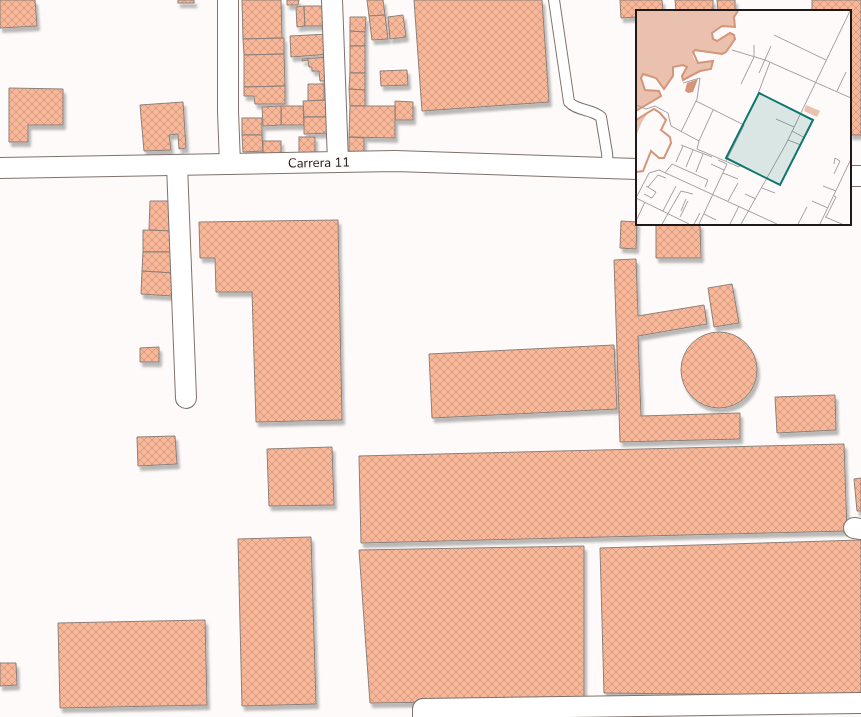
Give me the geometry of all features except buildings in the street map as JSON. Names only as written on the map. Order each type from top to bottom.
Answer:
[{"type":"street","points":[[228,0],[228,111],[230,164]]},
{"type":"street","points":[[332,0],[338,162]]},
{"type":"street","name":"Carrera 11","points":[[0,168],[395,161],[636,169]]},
{"type":"street","points":[[177,165],[186,398]]},
{"type":"street","points":[[423,717],[423,709],[861,702]]},
{"type":"lane","points":[[554,0],[569,102],[572,106],[597,114],[601,117],[608,168]]}]
